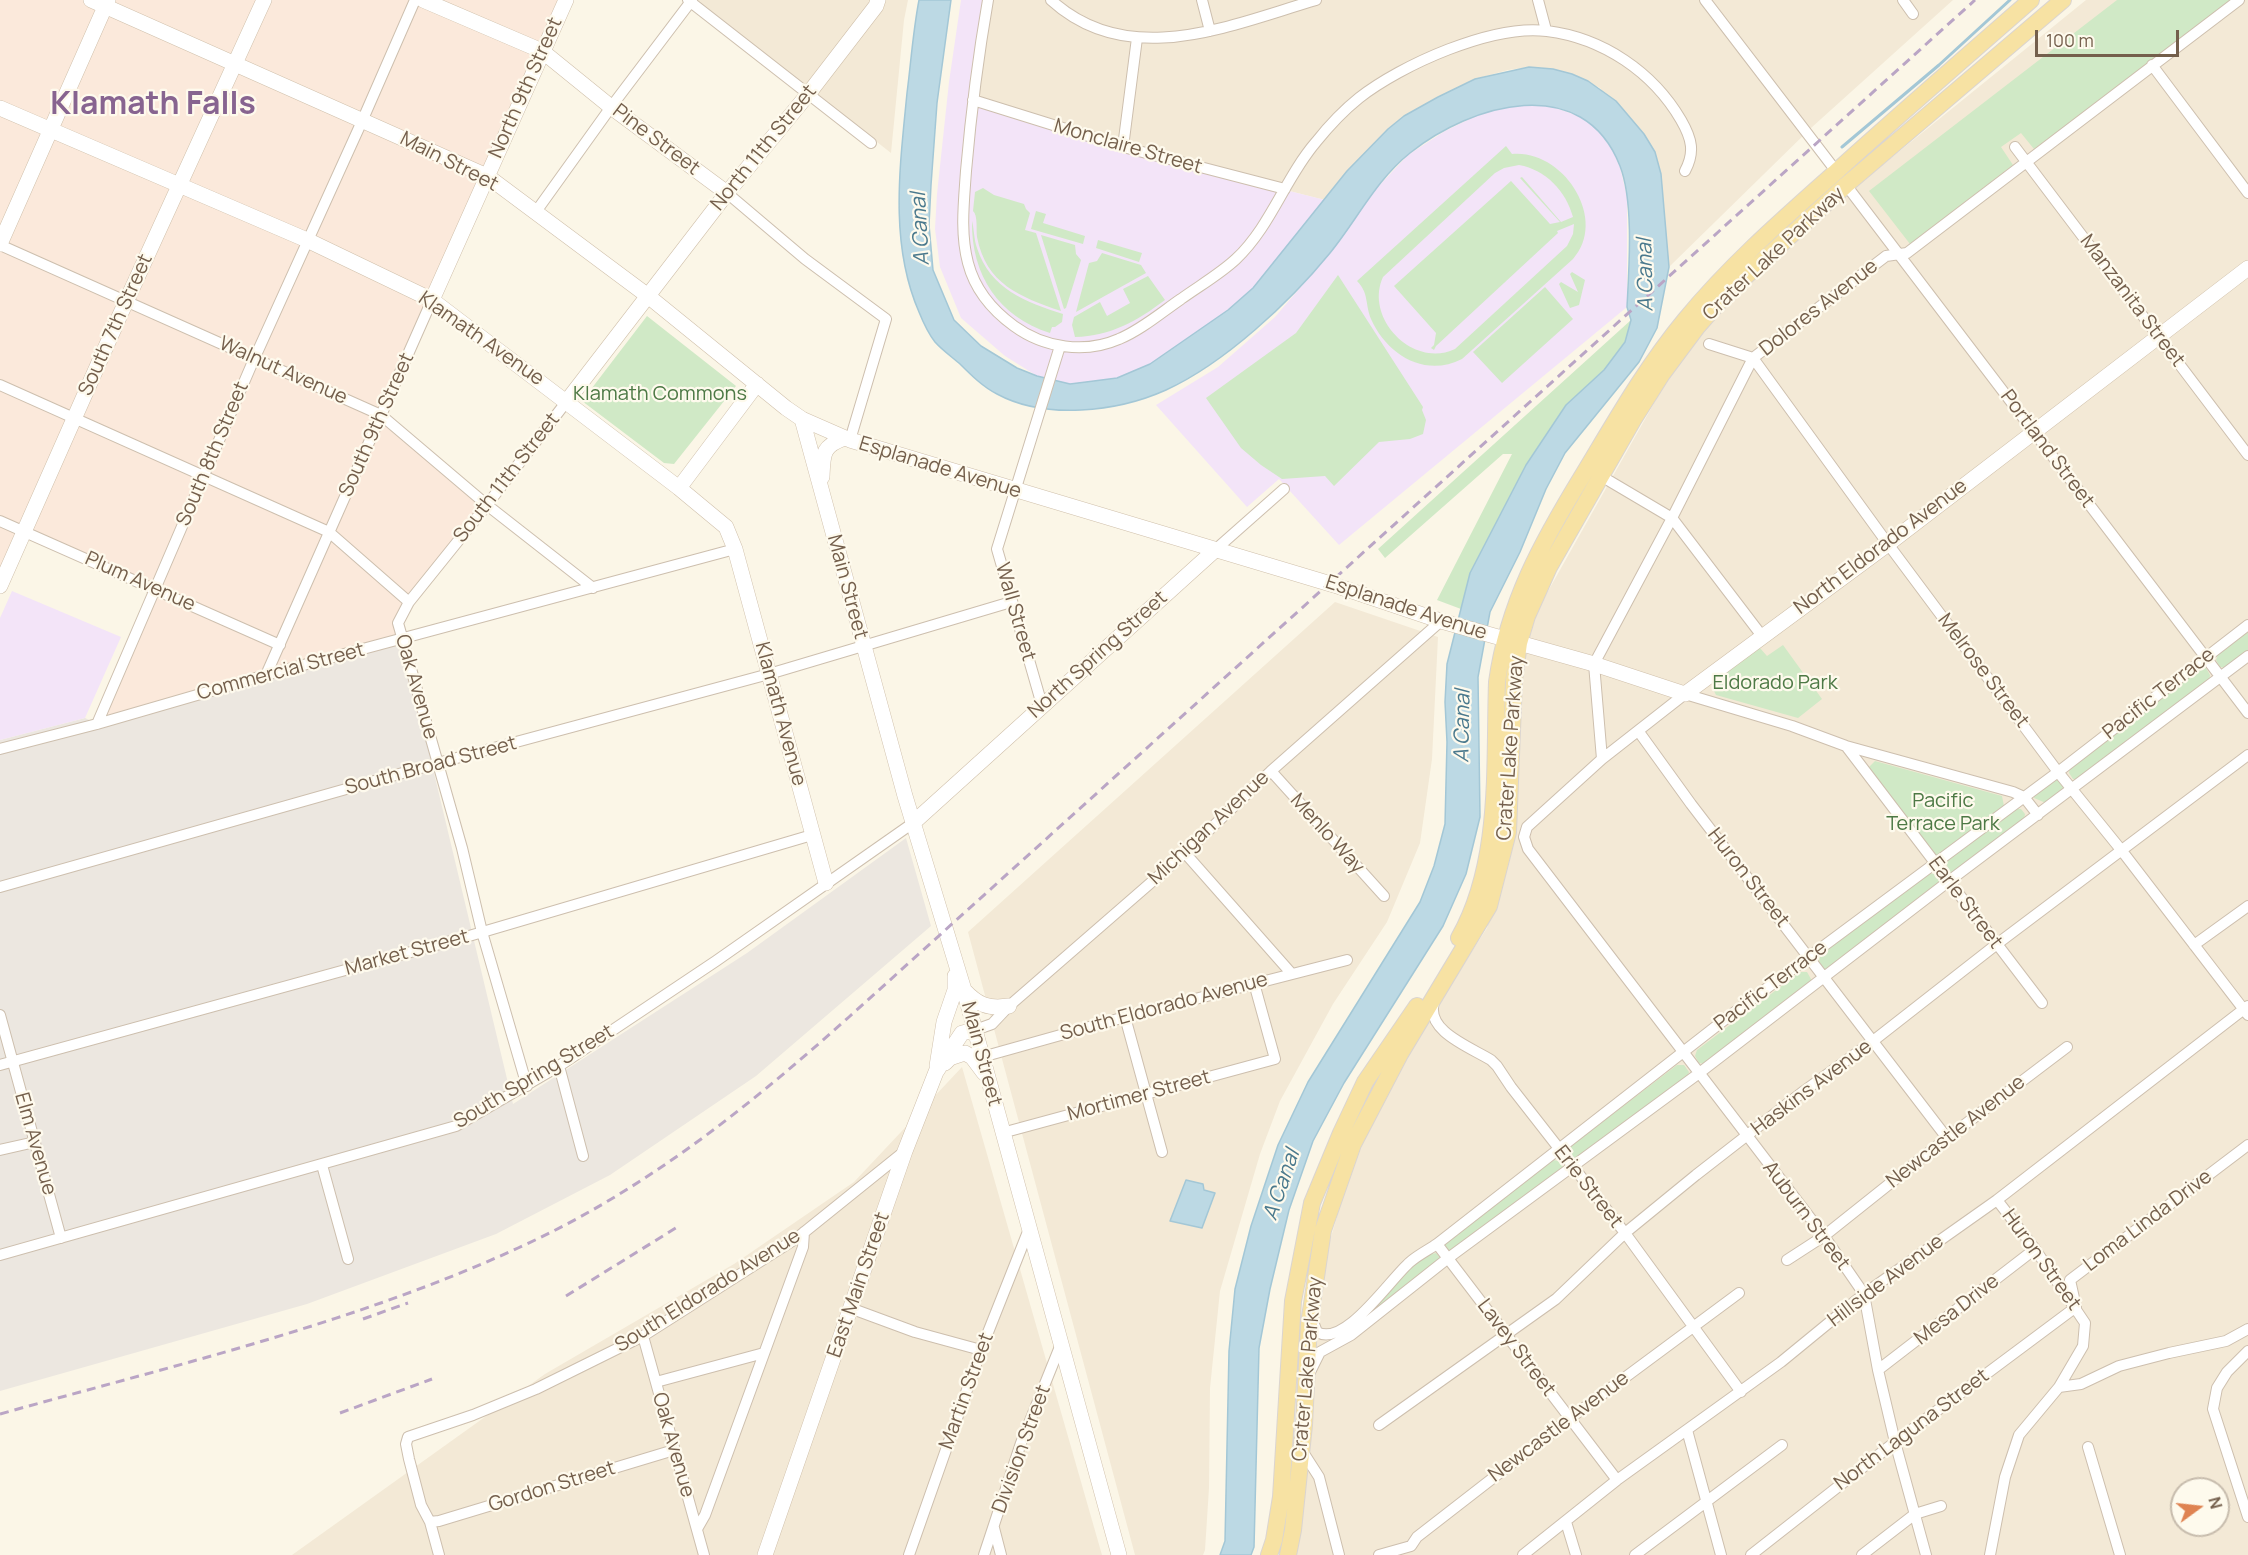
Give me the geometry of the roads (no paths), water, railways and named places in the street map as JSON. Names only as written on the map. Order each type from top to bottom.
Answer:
[{"type":"main road","name":"Crater Lake Parkway","points":[[1269,1555],[1274,1540],[1281,1497],[1293,1301],[1312,1203],[1341,1132],[1365,1082],[1438,975],[1464,929],[1480,885],[1490,841],[1497,682],[1512,641],[1525,579],[1571,495],[1652,364],[1685,320],[1758,243],[1836,171],[2031,0]]},
{"type":"main road","name":"Crater Lake Parkway","points":[[1288,1555],[1302,1449],[1310,1313],[1323,1230],[1353,1144],[1400,1054],[1489,906],[1508,832],[1514,680],[1512,641],[1527,616],[1549,567],[1601,476],[1656,383],[1696,327],[1725,295],[1776,247],[2063,0]]},
{"type":"main road","points":[[1776,247],[1809,207],[1834,185],[1838,177],[1836,171]]},
{"type":"street","name":"South 7th Street","points":[[0,586],[264,0]]},
{"type":"street","name":"South 8th Street","points":[[97,724],[254,359],[415,0]]},
{"type":"street","name":"Pine Street","points":[[423,0],[542,51],[611,107],[726,193],[805,259],[886,319],[848,439]]},
{"type":"street","name":"North 9th Street","points":[[487,176],[566,0]]},
{"type":"street","name":"North 11th Street","points":[[648,296],[726,193],[809,93],[876,6],[878,0]]},
{"type":"street","points":[[988,0],[973,100],[963,231],[968,264],[988,304],[1024,333],[1059,346],[1082,348],[1119,339],[1170,307],[1236,258],[1269,219],[1285,189],[1315,143],[1359,98],[1407,68],[1440,52],[1477,40],[1511,33],[1546,30],[1582,39],[1638,69],[1660,90],[1681,120],[1690,139],[1692,158],[1685,171]]},
{"type":"street","points":[[1051,0],[1081,22],[1116,35],[1137,38],[1176,38],[1210,31],[1316,0]]},
{"type":"street","points":[[1202,0],[1210,31]]},
{"type":"street","points":[[1538,0],[1546,30]]},
{"type":"street","points":[[1705,0],[1836,171]]},
{"type":"street","points":[[1903,0],[1913,14]]},
{"type":"street","name":"Dolores Avenue","points":[[1594,664],[1672,518],[1753,358],[1886,256],[1907,253],[2239,0]]},
{"type":"street","points":[[535,213],[690,1],[871,143]]},
{"type":"street","name":"Main Street","points":[[101,2],[487,176],[648,296],[802,419],[913,823],[964,990],[1119,1555]]},
{"type":"street","points":[[0,245],[50,130],[101,2]]},
{"type":"street","points":[[1123,147],[1137,38]]},
{"type":"street","points":[[2152,65],[2248,193]]},
{"type":"street","name":"Monclaire Street","points":[[973,100],[1123,147],[1285,189]]},
{"type":"street","name":"Klamath Avenue","points":[[0,108],[307,240],[432,300],[567,401],[726,527],[735,549],[826,883]]},
{"type":"street","name":"Manzanita Street","points":[[2015,147],[2248,455]]},
{"type":"street","name":"South 9th Street","points":[[266,675],[487,176]]},
{"type":"street","name":"Portland Street","points":[[1846,186],[2248,713]]},
{"type":"street","name":"Walnut Avenue","points":[[0,245],[381,415],[487,505],[593,588]]},
{"type":"street","name":"North Eldorado Avenue","points":[[1524,837],[1527,826],[1602,759],[2248,268]]},
{"type":"street","name":"South 11th Street","points":[[409,602],[648,296]]},
{"type":"street","points":[[1710,344],[1753,358]]},
{"type":"street","name":"Wall Street","points":[[1042,705],[997,549],[1059,346]]},
{"type":"street","name":"Melrose Street","points":[[1753,358],[2058,772],[2246,1010]]},
{"type":"street","points":[[679,488],[757,384]]},
{"type":"street","points":[[0,385],[329,532],[409,602]]},
{"type":"street","name":"Esplanade Avenue","points":[[802,419],[848,439],[1015,491],[1334,585],[1448,623],[1594,664],[1792,726],[1846,746],[2024,797]]},
{"type":"street","points":[[822,493],[823,454],[831,443],[848,439]]},
{"type":"street","points":[[1601,476],[1672,518],[1762,636]]},
{"type":"street","name":"North Spring Street","points":[[913,823],[1284,489]]},
{"type":"street","name":"Plum Avenue","points":[[0,521],[280,645]]},
{"type":"street","name":"Commercial Street","points":[[0,749],[735,549]]},
{"type":"street","name":"Oak Avenue","points":[[409,602],[398,623],[462,848],[482,932],[527,1086]]},
{"type":"street","name":"South Broad Street","points":[[0,887],[438,763],[769,674],[1011,602]]},
{"type":"street","name":"Michigan Avenue","points":[[975,1030],[992,1024],[1009,1006],[1185,853],[1271,771],[1448,623]]},
{"type":"street","name":"Pacific Terrace","points":[[1310,1313],[1317,1332],[1323,1336],[1333,1335],[1348,1327],[1410,1262],[1437,1244],[1808,956],[2058,772],[2248,626]]},
{"type":"street","name":"Pacific Terrace","points":[[1306,1379],[1320,1352],[1352,1335],[1447,1259],[1698,1074],[2071,788],[2248,656]]},
{"type":"street","points":[[1594,664],[1602,759]]},
{"type":"street","name":"Huron Street","points":[[1639,732],[1691,804],[1947,1138]]},
{"type":"street","name":"Earle Street","points":[[1846,746],[2042,1003]]},
{"type":"street","name":"Haskins Avenue","points":[[1379,1425],[1556,1299],[1625,1233],[1804,1091],[2248,755]]},
{"type":"street","name":"Menlo Way","points":[[1271,771],[1384,896]]},
{"type":"street","points":[[2024,797],[2038,815]]},
{"type":"street","name":"South Spring Street","points":[[0,1255],[456,1126],[559,1066],[716,961],[913,823]]},
{"type":"street","name":"Market Street","points":[[0,1065],[482,932],[812,835]]},
{"type":"street","name":"Auburn Street","points":[[1524,837],[1528,849],[1746,1137],[1824,1236],[1864,1294],[1878,1370],[1895,1442],[1926,1555]]},
{"type":"street","points":[[1185,853],[1291,974]]},
{"type":"street","points":[[2194,945],[2248,906]]},
{"type":"street","name":"South Eldorado Avenue","points":[[982,1057],[1125,1017],[1347,960]]},
{"type":"street","points":[[936,1072],[945,1022],[956,990],[955,961]]},
{"type":"street","name":"Mortimer Street","points":[[1002,1133],[1275,1059],[1254,983]]},
{"type":"street","points":[[964,990],[974,1001],[987,1006],[1009,1006]]},
{"type":"street","name":"Erie Street","points":[[1435,996],[1431,1009],[1433,1018],[1442,1030],[1497,1066],[1625,1233],[1741,1392]]},
{"type":"street","name":"Hillside Avenue","points":[[1522,1555],[1617,1480],[1781,1362],[1864,1294],[1997,1200],[2246,1010]]},
{"type":"street","name":"Elm Avenue","points":[[0,1015],[61,1238]]},
{"type":"street","points":[[1125,1017],[1162,1152]]},
{"type":"street","name":"East Main Street","points":[[765,1555],[905,1151],[936,1072],[962,1033],[975,1030]]},
{"type":"street","name":"Newcastle Avenue","points":[[1787,1260],[1824,1236],[1947,1138],[2067,1047]]},
{"type":"street","points":[[936,1072],[950,1058],[965,1053],[972,1057],[987,1077]]},
{"type":"street","points":[[559,1066],[583,1156]]},
{"type":"street","points":[[0,1150],[35,1142]]},
{"type":"street","name":"Loma Linda Drive","points":[[2076,1307],[2070,1280],[2248,1145]]},
{"type":"street","name":"South Eldorado Avenue","points":[[439,1555],[430,1522],[421,1505],[409,1460],[406,1444],[408,1437],[473,1415],[536,1389],[643,1336],[804,1232],[905,1151]]},
{"type":"street","points":[[322,1165],[348,1259]]},
{"type":"street","name":"Huron Street","points":[[1997,1200],[2076,1307],[2085,1323],[2083,1347],[2059,1387]]},
{"type":"street","name":"Martin Street","points":[[909,1555],[981,1350],[1030,1228]]},
{"type":"street","points":[[697,1529],[705,1515],[803,1247],[804,1232]]},
{"type":"street","name":"Lavey Street","points":[[1437,1244],[1617,1480]]},
{"type":"street","name":"Mesa Drive","points":[[1878,1370],[2035,1250]]},
{"type":"street","name":"Newcastle Avenue","points":[[1379,1555],[1411,1546],[1417,1537],[1569,1419],[1693,1325],[1740,1293]]},
{"type":"street","name":"North Laguna Street","points":[[1751,1555],[1895,1442],[2076,1307]]},
{"type":"street","points":[[850,1308],[915,1332],[981,1350]]},
{"type":"street","points":[[1990,1555],[2006,1477],[2019,1435],[2059,1387],[2081,1384],[2119,1366],[2226,1341],[2248,1329]]},
{"type":"street","name":"Oak Avenue","points":[[643,1336],[704,1555]]},
{"type":"street","name":"Division Street","points":[[984,1555],[1021,1443],[1062,1343]]},
{"type":"street","points":[[2248,1351],[2227,1372],[2217,1388],[2213,1409],[2248,1517]]},
{"type":"street","points":[[656,1383],[764,1353]]},
{"type":"street","points":[[1687,1430],[1721,1555]]},
{"type":"street","points":[[1635,1555],[1782,1445]]},
{"type":"street","points":[[2088,1447],[2120,1555]]},
{"type":"street","points":[[1302,1449],[1319,1477],[1339,1555]]},
{"type":"street","name":"Gordon Street","points":[[430,1522],[674,1450]]},
{"type":"street","points":[[1862,1555],[1915,1514],[1941,1506]]},
{"type":"street","points":[[1566,1522],[1576,1555]]},
{"type":"street","points":[[994,1528],[1001,1555]]},
{"type":"water","name":"A Canal","points":[[919,0],[951,0],[937,103],[931,185],[929,225],[933,270],[954,320],[981,346],[1017,368],[1037,376],[1070,384],[1117,378],[1150,364],[1228,310],[1253,288],[1347,171],[1388,129],[1404,116],[1475,79],[1529,67],[1553,69],[1588,81],[1616,101],[1644,134],[1655,152],[1661,174],[1669,267],[1657,328],[1639,362],[1565,453],[1546,489],[1520,552],[1490,612],[1478,677],[1480,817],[1466,874],[1443,926],[1344,1083],[1313,1141],[1289,1210],[1259,1348],[1254,1547],[1251,1555],[1220,1555],[1225,1541],[1229,1351],[1235,1289],[1251,1226],[1278,1145],[1308,1082],[1420,902],[1434,866],[1445,824],[1447,664],[1470,573],[1526,465],[1566,405],[1604,370],[1625,342],[1631,320],[1627,307],[1630,235],[1624,181],[1620,166],[1603,136],[1580,117],[1553,107],[1524,106],[1493,111],[1463,121],[1435,136],[1398,164],[1387,175],[1314,272],[1255,330],[1211,364],[1166,390],[1126,404],[1104,408],[1059,410],[1016,402],[997,394],[982,384],[935,342],[922,320],[903,259],[900,232],[900,176],[907,93]]},
{"type":"water","points":[[1186,1180],[1203,1184],[1204,1190],[1215,1193],[1202,1228],[1170,1221]]},
{"type":"waterway","points":[[1842,147],[1939,65],[2010,0]]},
{"type":"railway","points":[[0,1414],[262,1341],[392,1299],[455,1275],[518,1248],[609,1201],[692,1145],[733,1115],[811,1051],[1975,0]]},
{"type":"railway","points":[[566,1296],[679,1226]]},
{"type":"railway","points":[[363,1319],[408,1303]]},
{"type":"railway","points":[[340,1413],[432,1379]]},
{"type":"district","name":"Klamath Falls","points":[[153,105]]},
{"type":"park label","name":"Klamath Commons","points":[[660,394]]},
{"type":"park label","name":"Eldorado Park","points":[[1775,683]]},
{"type":"park label","name":"Pacific Terrace Park","points":[[1943,812]]}]
